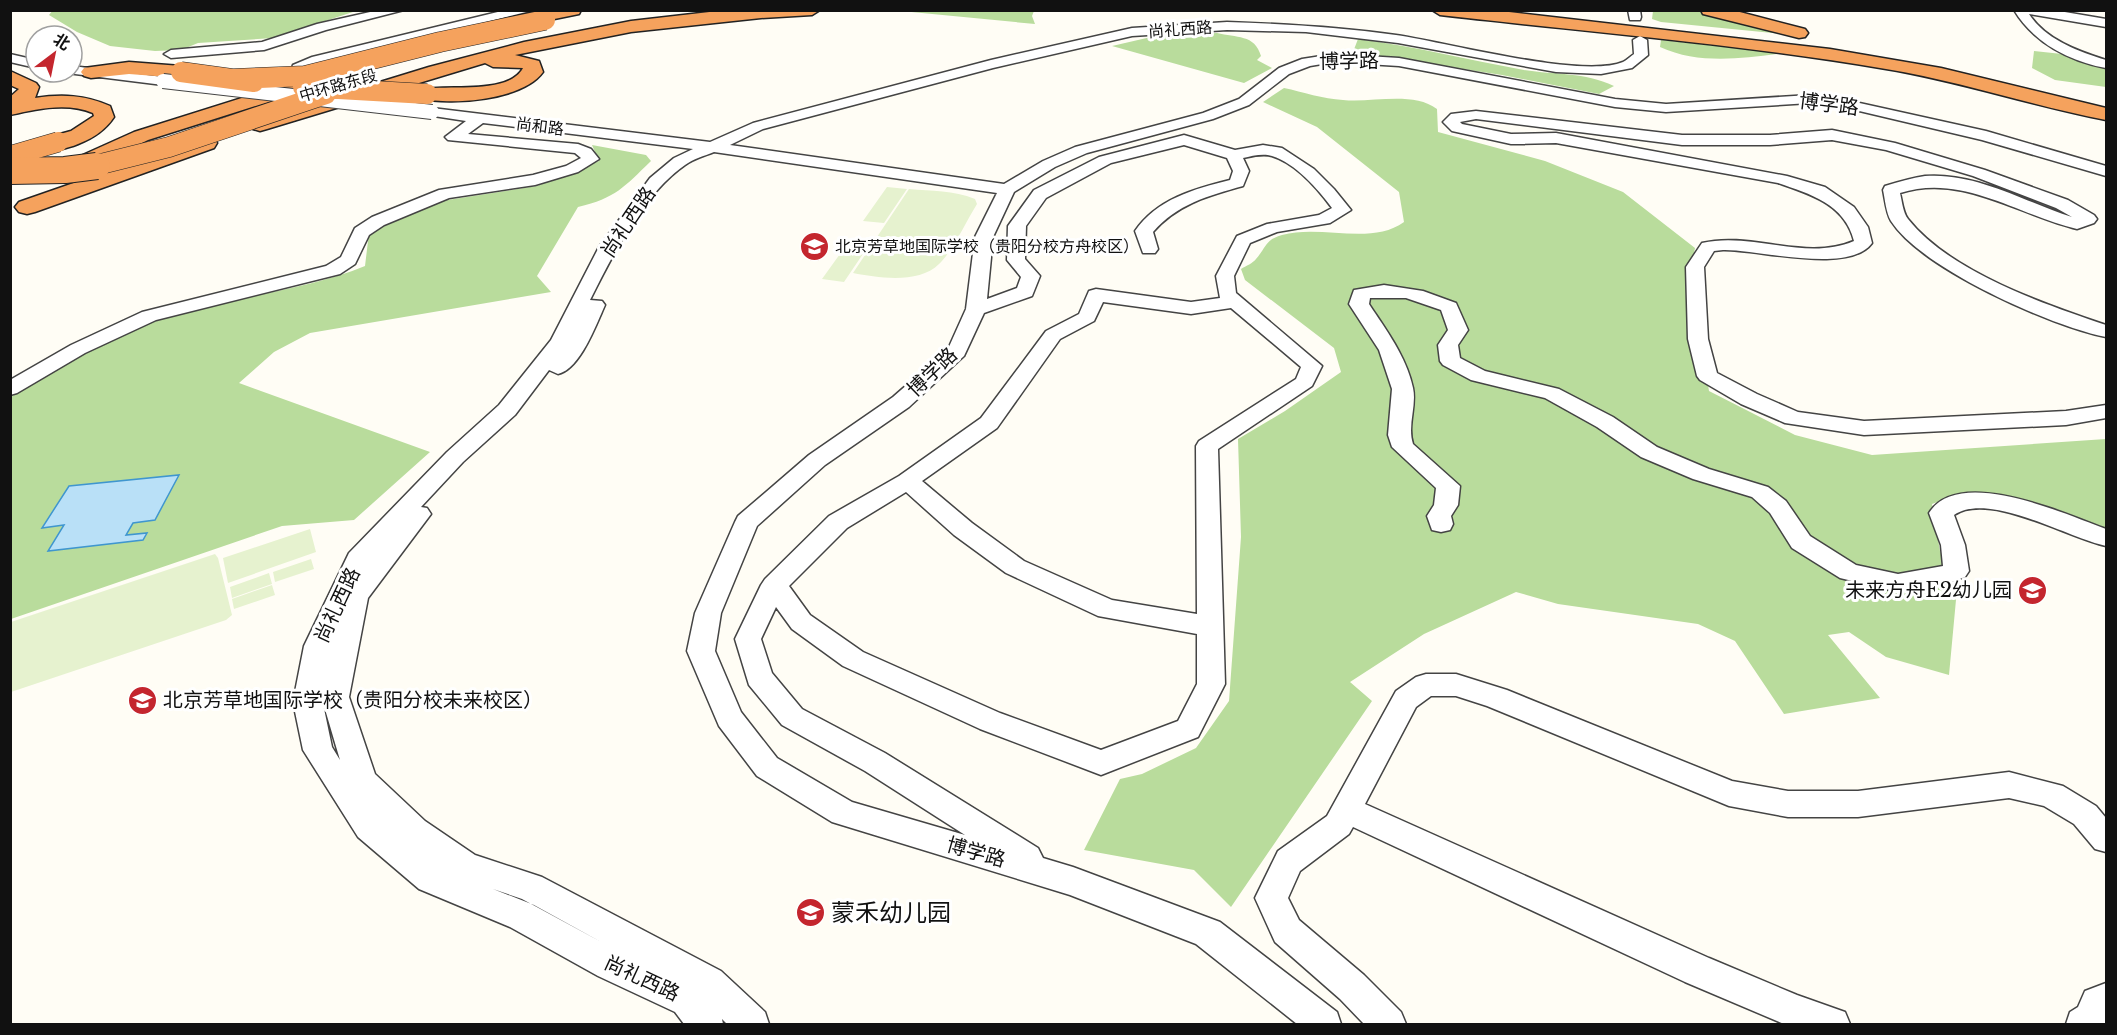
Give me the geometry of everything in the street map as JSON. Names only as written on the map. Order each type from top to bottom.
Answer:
[{"type":"highway","name":"中环路东段","points":[[16,206],[141,136],[289,88],[472,40],[635,10]]},
{"type":"highway","name":"中环路东段","points":[[16,206],[204,128],[308,92],[524,37],[682,10]]},
{"type":"highway","points":[[360,78],[611,30],[695,18],[812,10]]},
{"type":"highway","points":[[1440,10],[1780,49],[1928,72]]},
{"type":"highway","points":[[1523,10],[1823,45],[1906,58]]},
{"type":"highway","points":[[1533,10],[1570,16]]},
{"type":"highway","points":[[1709,10],[1906,58],[2106,114]]},
{"type":"highway","points":[[141,136],[299,80],[429,41],[581,11]]},
{"type":"highway","points":[[233,79],[305,76],[440,42],[581,11]]},
{"type":"highway","points":[[1640,48],[1661,58]]},
{"type":"highway","points":[[1753,64],[1792,59],[1824,59],[2089,90]]},
{"type":"highway","points":[[16,206],[462,60]]},
{"type":"highway","points":[[10,171],[37,173],[86,169],[125,161],[326,94],[462,60],[516,61],[532,65],[533,72],[518,82],[487,92],[429,103],[374,93],[233,79],[181,72],[129,68],[91,72]]},
{"type":"highway","points":[[1966,74],[2106,105]]},
{"type":"highway","points":[[1966,74],[2106,122]]},
{"type":"highway","points":[[10,108],[27,95],[29,87],[17,80]]},
{"type":"highway","points":[[10,108],[62,101],[84,103],[103,110],[104,117],[96,127],[71,138],[10,155]]},
{"type":"highway","points":[[10,108],[70,104],[86,108],[93,115],[87,126],[76,133],[34,151],[10,155]]},
{"type":"street","points":[[171,54],[264,46],[322,27],[398,10]]},
{"type":"street","points":[[299,80],[296,78],[298,68],[317,60],[528,10]]},
{"type":"street","points":[[2020,10],[2026,22],[2045,39],[2106,64]]},
{"type":"street","points":[[2027,10],[2106,23]]},
{"type":"street","name":"尚礼西路","points":[[706,1024],[687,1000],[610,965],[522,916],[430,879],[369,828],[318,750],[307,702],[317,646],[358,559],[455,457],[513,401],[560,341],[608,247],[656,181],[680,161],[758,126],[991,64],[1132,32],[1227,26],[1306,28],[1398,39],[1556,68],[1601,70],[1627,65],[1640,48]]},
{"type":"street","name":"博学路","points":[[1324,1024],[1208,933],[1052,874],[843,813],[767,767],[729,718],[702,651],[708,613],[747,522],[818,460],[901,402],[957,352],[976,309],[984,237],[1007,189],[1049,164],[1081,150],[1208,116],[1244,102],[1284,71],[1307,62],[1334,57],[1399,62],[1625,104],[1666,108],[1775,99],[1810,99],[1870,125],[1986,136],[2106,171]]},
{"type":"street","name":"尚和路","points":[[84,71],[163,81],[429,103],[480,118],[714,147],[1007,189]]},
{"type":"street","points":[[2106,331],[2063,317],[1967,275],[1932,252],[1898,219],[1891,190],[1911,183],[1932,180],[2010,199],[2051,217],[2077,224],[2088,219],[2062,204],[1980,173],[1870,125],[1832,135],[1748,141],[1682,140],[1476,115],[1456,117],[1451,122],[1457,128],[1510,139],[1556,138],[1781,179],[1820,191],[1848,211],[1859,227],[1863,243],[1851,250],[1833,254],[1797,253],[1731,245],[1708,247],[1695,267],[1698,339],[1707,376],[1749,399],[1793,418],[1864,428],[2066,418],[2106,412]]},
{"type":"street","points":[[10,389],[78,350],[149,316],[333,270],[349,260],[361,232],[378,221],[445,194],[535,180],[572,169],[591,159],[585,152],[578,149],[453,136],[480,118]]},
{"type":"street","points":[[774,585],[801,622],[853,659],[990,721],[1101,763],[1188,729],[1211,684],[1207,446],[1305,382],[1312,366],[1227,295],[1225,276],[1243,240],[1274,228],[1324,219],[1342,210],[1333,196],[1285,155],[1268,149],[1234,155],[1184,140],[1105,160],[1040,194],[1017,226],[1016,260],[1031,276],[1025,292],[976,309]]},
{"type":"street","name":"尚礼西路","points":[[714,147],[675,179],[616,257],[580,340],[516,420],[424,507],[356,596],[335,697],[362,781],[414,831],[465,866],[531,887],[709,983],[752,1024]]},
{"type":"street","points":[[1149,249],[1144,231],[1160,213],[1198,193],[1237,183],[1241,171],[1234,155]]},
{"type":"street","points":[[1441,524],[1439,516],[1446,505],[1448,486],[1403,447],[1399,435],[1404,389],[1389,350],[1359,304],[1361,294],[1399,289],[1422,295],[1449,307],[1458,330],[1448,345],[1450,362],[1478,376],[1552,393],[1605,422],[1649,452],[1701,474],[1760,492],[1778,507],[1802,542],[1850,572],[1898,583],[1941,577],[1956,570],[1953,545],[1941,513],[1950,505],[1968,500],[2005,505],[2106,538]]},
{"type":"street","points":[[1052,874],[875,762],[792,717],[759,677],[748,639],[774,585],[838,522],[907,481],[989,423],[1053,335],[1087,316],[1096,295],[1191,308],[1235,302]]},
{"type":"street","points":[[907,481],[963,529],[1015,567],[1107,609],[1210,626]]},
{"type":"street","points":[[1388,1024],[1352,987],[1287,931],[1271,898],[1289,861],[1338,825],[1406,699],[1426,685],[1456,685],[1497,698],[1729,793],[1788,804],[1858,804],[2010,785],[2052,795],[2085,815],[2106,839]]},
{"type":"street","points":[[1346,809],[1697,970],[1796,1012],[1832,1024]]},
{"type":"green space","points":[[53,10],[356,11],[273,38],[198,43],[181,50],[155,51],[110,46],[84,35],[84,24],[64,24],[49,15]]},
{"type":"green space","points":[[901,11],[1034,11],[1032,16],[1035,24]]},
{"type":"green space","points":[[1473,11],[1498,11],[1829,48],[1978,76],[2089,103],[2106,108],[2106,110],[1960,75]]},
{"type":"green space","points":[[1653,11],[1701,11],[1793,35],[1661,22],[1652,19]]},
{"type":"green space","points":[[1217,33],[1249,40],[1261,56],[1257,60],[1272,68],[1244,83],[1112,46],[1151,37]]},
{"type":"green space","points":[[1358,39],[1524,70],[1592,78],[1614,86],[1599,94],[1502,75],[1353,52]]},
{"type":"green space","points":[[1661,40],[1776,52],[1777,54],[1718,59],[1703,58],[1660,47]]},
{"type":"green space","points":[[2034,51],[2062,54],[2106,68],[2106,87],[2055,80],[2032,68]]},
{"type":"green space","points":[[1284,88],[1321,97],[1354,101],[1416,100],[1437,109],[1438,132],[1545,161],[1623,192],[1695,248],[1690,275],[1709,391],[1795,435],[1872,455],[2106,439],[2106,531],[2050,511],[1965,492],[1932,504],[1940,551],[1957,589],[1949,675],[1886,657],[1849,632],[1828,635],[1880,698],[1784,714],[1735,641],[1698,624],[1558,604],[1516,592],[1424,634],[1350,682],[1372,701],[1231,907],[1194,870],[1084,850],[1120,779],[1142,774],[1196,748],[1229,701],[1241,537],[1238,439],[1285,411],[1341,372],[1334,348],[1245,280],[1241,269],[1255,260],[1269,241],[1282,235],[1297,232],[1376,233],[1404,222],[1399,192],[1317,127],[1263,102]]},
{"type":"green space","points":[[592,145],[646,155],[651,161],[619,190],[602,200],[578,207],[537,276],[551,292],[310,333],[274,352],[239,383],[430,452],[354,520],[282,526],[11,619],[11,397],[99,345],[146,325],[196,309],[324,280],[365,266],[369,233],[441,201],[537,186],[599,161]]},
{"type":"green space","points":[[887,187],[907,189],[884,223],[863,221]]},
{"type":"green space","points":[[909,189],[959,194],[975,199],[977,204],[949,252],[931,270],[921,275],[898,278],[853,273]]},
{"type":"green space","points":[[850,240],[871,242],[844,282],[822,279]]},
{"type":"green space","points":[[310,529],[316,552],[228,583],[223,558]]},
{"type":"green space","points":[[215,554],[218,558],[232,615],[226,620],[11,692],[11,622]]},
{"type":"green space","points":[[311,559],[314,569],[275,582],[273,572]]},
{"type":"green space","points":[[269,573],[272,584],[232,598],[230,587]]},
{"type":"green space","points":[[272,585],[275,595],[234,609],[232,599]]},
{"type":"water","points":[[179,475],[155,520],[133,523],[126,535],[147,533],[143,540],[48,551],[64,525],[42,528],[69,486]]},
{"type":"place","name":"北京芳草地国际学校（贵阳分校方舟校区）","points":[[814,246]]},
{"type":"place","name":"未来方舟E2幼儿园","points":[[2033,590]]},
{"type":"place","name":"北京芳草地国际学校（贵阳分校未来校区）","points":[[142,700]]},
{"type":"place","name":"蒙禾幼儿园","points":[[810,913]]}]
